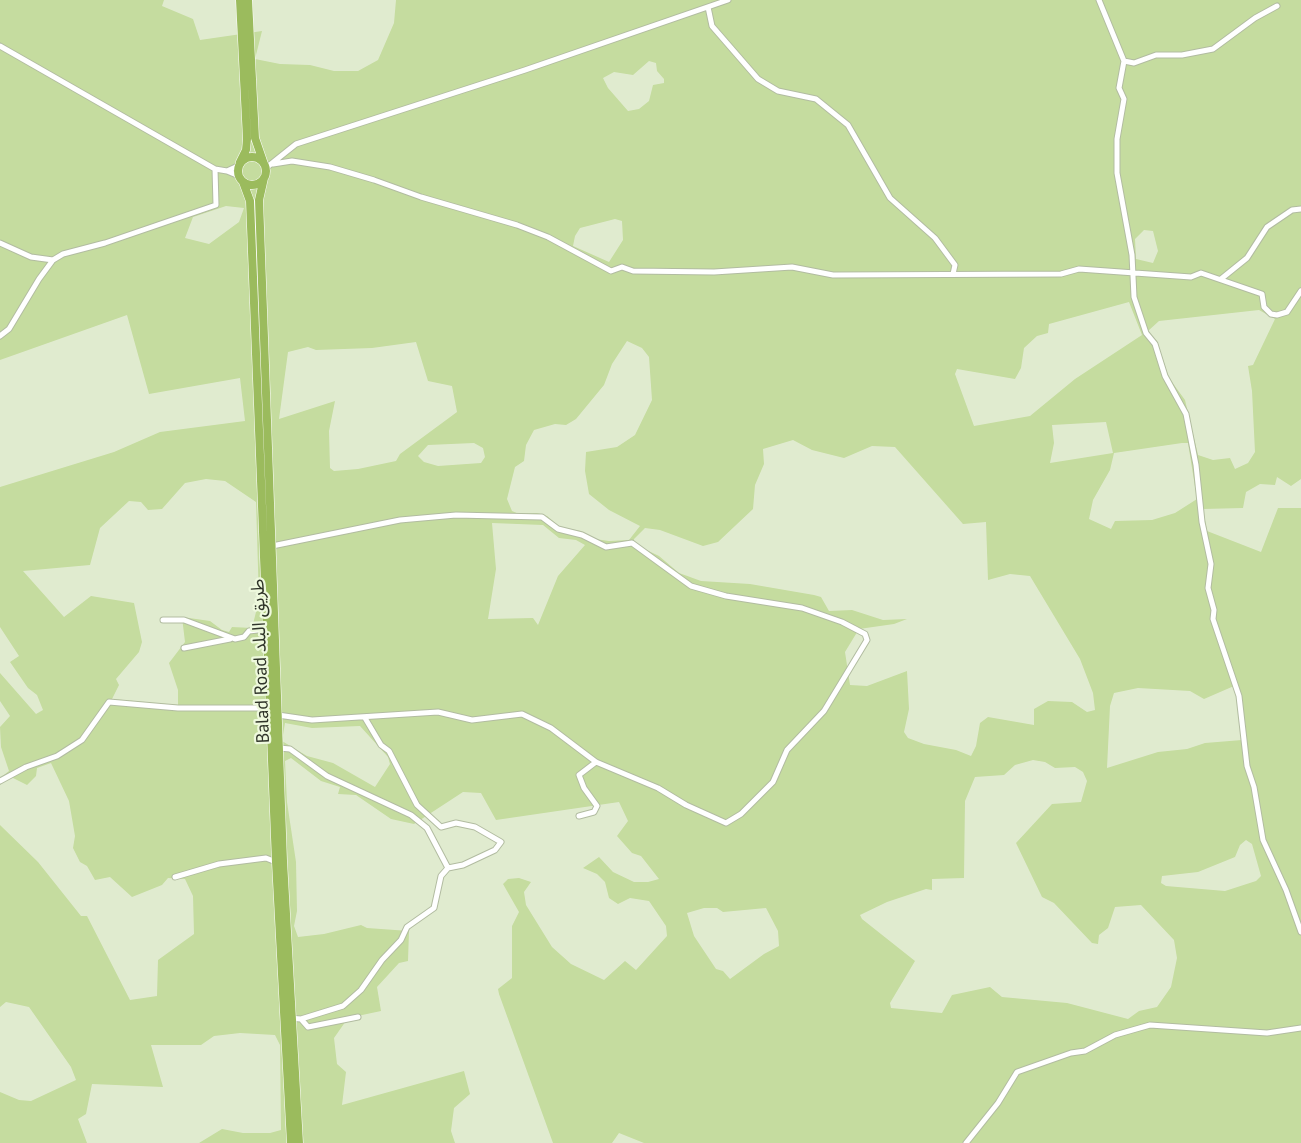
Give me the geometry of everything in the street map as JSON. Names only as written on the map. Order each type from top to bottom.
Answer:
[{"type":"highway","points":[[240,0],[247,139],[246,150],[239,164],[241,179],[257,184],[264,178],[268,165],[255,138],[248,0]]},
{"type":"highway","points":[[239,164],[252,157],[268,165]]},
{"type":"highway","name":"Balad Road طريق البلد","points":[[264,178],[259,200],[291,1143]]},
{"type":"highway","name":"Balad Road طريق البلد","points":[[241,179],[250,201],[276,862],[298,1143]]},
{"type":"street","points":[[268,165],[296,144],[525,70],[728,0]]},
{"type":"street","points":[[1099,0],[1124,61],[1119,88],[1124,99],[1117,139],[1117,173],[1132,255],[1134,297],[1142,324],[1155,344],[1166,376],[1186,414],[1196,465],[1202,522],[1211,564],[1208,588],[1214,610],[1213,618],[1239,696],[1247,766],[1254,787],[1263,840],[1301,932]]},
{"type":"street","points":[[1124,61],[1134,63],[1156,55],[1182,55],[1213,49],[1255,18],[1276,6]]},
{"type":"street","points":[[708,7],[712,26],[758,79],[778,91],[816,99],[844,121],[890,198],[935,238],[955,265],[954,274]]},
{"type":"street","points":[[0,46],[215,169],[227,171],[241,179]]},
{"type":"street","points":[[268,165],[292,161],[330,167],[374,180],[421,197],[517,225],[548,237],[611,271],[622,267],[633,271],[714,272],[792,267],[833,275],[1060,274],[1079,269],[1132,271],[1191,278],[1201,273],[1262,294],[1264,307],[1271,314],[1277,315],[1287,312],[1301,291]]},
{"type":"street","points":[[227,171],[239,164]]},
{"type":"street","points":[[0,336],[9,329],[39,279],[54,260],[63,254],[105,243],[216,204],[215,169]]},
{"type":"street","points":[[1221,279],[1247,258],[1267,227],[1292,210],[1301,209]]},
{"type":"street","points":[[0,243],[31,257],[54,260]]},
{"type":"street","points":[[272,546],[400,520],[456,515],[542,517],[558,529],[582,536],[606,547],[632,543],[691,586],[726,596],[802,608],[865,634],[867,640],[824,711],[787,750],[773,782],[741,814],[726,823],[686,805],[658,788],[596,762],[551,728],[522,714],[472,720],[438,712],[312,720],[278,715]]},
{"type":"street","points":[[163,620],[184,620],[235,639]]},
{"type":"street","points":[[184,648],[244,637],[249,631],[266,629]]},
{"type":"street","points":[[0,781],[26,767],[57,756],[82,740],[109,702],[178,708],[270,708]]},
{"type":"street","points":[[288,1018],[302,1019],[343,1006],[361,990],[382,960],[401,940],[407,927],[434,908],[441,876],[448,868],[464,865],[495,850],[501,842],[476,827],[456,823],[441,827],[417,805],[389,751],[381,745],[365,718]]},
{"type":"street","points":[[279,748],[290,749],[327,776],[411,815],[427,828],[448,868]]},
{"type":"street","points":[[579,816],[594,812],[597,806],[584,788],[579,775],[596,762]]},
{"type":"street","points":[[175,877],[219,864],[266,858],[276,862]]},
{"type":"street","points":[[302,1019],[308,1027],[358,1017]]},
{"type":"street","points":[[966,1143],[998,1103],[1017,1072],[1071,1053],[1085,1051],[1115,1035],[1150,1025],[1268,1033],[1301,1028]]},
{"type":"green space","points":[[0,0],[164,0],[162,6],[193,19],[200,40],[262,31],[255,59],[280,64],[310,65],[334,71],[358,71],[378,60],[394,23],[396,0],[1301,0],[1301,479],[1291,486],[1277,477],[1275,485],[1260,484],[1246,492],[1243,508],[1203,509],[1207,531],[1261,552],[1278,508],[1301,508],[1301,1143],[644,1143],[619,1133],[612,1143],[553,1143],[498,989],[512,978],[512,926],[519,912],[503,884],[508,879],[519,878],[531,882],[524,892],[526,905],[552,947],[571,964],[604,980],[625,961],[636,970],[667,936],[666,926],[649,901],[630,898],[618,904],[609,898],[605,882],[597,874],[583,868],[599,857],[613,872],[634,882],[659,879],[641,856],[632,853],[617,836],[628,821],[619,802],[496,820],[481,793],[463,792],[414,824],[391,819],[356,795],[338,794],[340,787],[321,781],[291,758],[285,761],[287,802],[296,862],[297,911],[294,926],[298,937],[324,934],[361,925],[367,928],[409,931],[408,961],[399,963],[377,987],[381,1011],[348,1018],[334,1038],[337,1064],[346,1072],[342,1105],[464,1071],[470,1094],[454,1108],[451,1131],[455,1143],[199,1143],[222,1129],[243,1133],[270,1133],[281,1130],[280,1045],[275,1035],[240,1033],[214,1036],[201,1045],[151,1045],[163,1087],[92,1084],[86,1114],[78,1119],[87,1143],[0,1143],[0,1092],[19,1100],[31,1101],[76,1080],[71,1067],[29,1007],[6,1002],[0,1007],[0,825],[38,862],[81,916],[87,916],[130,1000],[157,996],[158,960],[194,934],[193,896],[185,879],[168,878],[162,885],[132,897],[110,877],[95,880],[87,866],[80,862],[73,848],[75,836],[69,801],[51,763],[37,768],[36,776],[27,785],[11,777],[0,785],[0,778],[9,771],[1,747],[0,727],[10,716],[0,701],[0,673],[36,714],[43,710],[37,695],[28,688],[10,662],[19,656],[0,627],[0,487],[114,452],[160,432],[245,421],[240,378],[149,394],[127,315],[0,360]],"holes":[[[649,61],[656,63],[657,71],[664,79],[664,83],[653,85],[649,101],[639,109],[628,111],[608,88],[603,78],[614,72],[633,75]],[[226,206],[244,208],[239,222],[209,244],[185,238],[193,217]],[[615,219],[622,221],[623,240],[609,262],[573,246],[580,228]],[[1144,230],[1153,231],[1158,251],[1153,263],[1136,259],[1135,239]],[[1129,302],[1142,335],[1075,379],[1030,416],[974,426],[955,374],[957,369],[1015,379],[1021,368],[1024,348],[1037,336],[1048,333],[1049,324]],[[1259,310],[1275,319],[1253,365],[1248,366],[1252,391],[1255,452],[1248,463],[1235,469],[1230,458],[1213,460],[1198,455],[1185,400],[1169,378],[1157,341],[1148,331],[1159,321]],[[627,341],[642,348],[649,357],[652,400],[635,435],[617,447],[586,452],[585,471],[589,494],[609,510],[640,526],[629,540],[595,539],[581,531],[560,527],[547,516],[537,513],[519,514],[512,511],[507,499],[515,467],[524,461],[526,445],[534,430],[555,424],[566,425],[576,419],[604,385],[612,364]],[[416,342],[428,381],[452,386],[457,412],[400,454],[396,461],[358,469],[334,471],[330,468],[329,431],[335,401],[279,419],[288,352],[308,347],[316,350],[372,348]],[[1106,422],[1113,453],[1050,463],[1054,443],[1052,425]],[[793,440],[812,450],[844,458],[872,446],[895,447],[963,524],[986,522],[988,580],[1010,574],[1030,576],[1080,659],[1093,693],[1095,710],[1087,712],[1072,702],[1048,701],[1034,709],[1034,725],[988,717],[980,723],[976,746],[971,756],[956,750],[924,744],[908,738],[904,732],[909,709],[907,671],[867,686],[850,685],[845,652],[859,629],[894,624],[907,619],[883,620],[852,610],[829,611],[821,597],[814,595],[750,584],[701,581],[679,573],[659,556],[634,544],[634,539],[645,528],[660,530],[703,546],[718,542],[753,509],[755,485],[764,464],[763,449]],[[474,443],[483,448],[485,457],[481,463],[438,466],[424,462],[418,456],[428,445]],[[1188,443],[1197,499],[1175,513],[1152,520],[1115,521],[1111,529],[1089,519],[1093,500],[1110,470],[1114,453]],[[206,479],[225,481],[256,502],[259,600],[252,628],[232,627],[229,632],[210,621],[182,617],[185,642],[169,663],[178,690],[178,705],[112,699],[119,685],[116,679],[139,652],[142,642],[134,603],[91,596],[64,617],[23,571],[90,565],[100,528],[129,501],[141,502],[148,510],[162,509],[185,483]],[[492,523],[543,525],[559,538],[576,540],[585,545],[558,576],[538,625],[533,618],[488,619],[496,569]],[[1234,686],[1245,720],[1246,735],[1242,740],[1205,743],[1187,749],[1158,752],[1107,768],[1110,706],[1114,693],[1138,688],[1190,691],[1204,699]],[[285,723],[312,728],[360,726],[388,757],[390,764],[375,787],[333,763],[307,756],[282,741]],[[1033,760],[1045,762],[1055,768],[1075,767],[1083,772],[1087,781],[1081,802],[1052,804],[1016,843],[1042,897],[1054,903],[1092,943],[1098,944],[1099,935],[1108,928],[1115,907],[1141,905],[1174,940],[1177,958],[1171,987],[1157,1007],[1139,1011],[1128,1019],[1067,1003],[1002,997],[990,987],[952,995],[942,1013],[891,1008],[890,1003],[915,961],[860,915],[887,902],[926,889],[932,890],[932,879],[964,878],[965,801],[975,777],[1004,775],[1015,765]],[[1246,840],[1252,844],[1261,876],[1256,881],[1225,891],[1166,886],[1161,883],[1162,876],[1198,872],[1235,857],[1240,845]],[[704,908],[717,908],[723,912],[766,908],[778,931],[779,946],[730,979],[723,971],[716,969],[694,936],[687,913]]]}]
